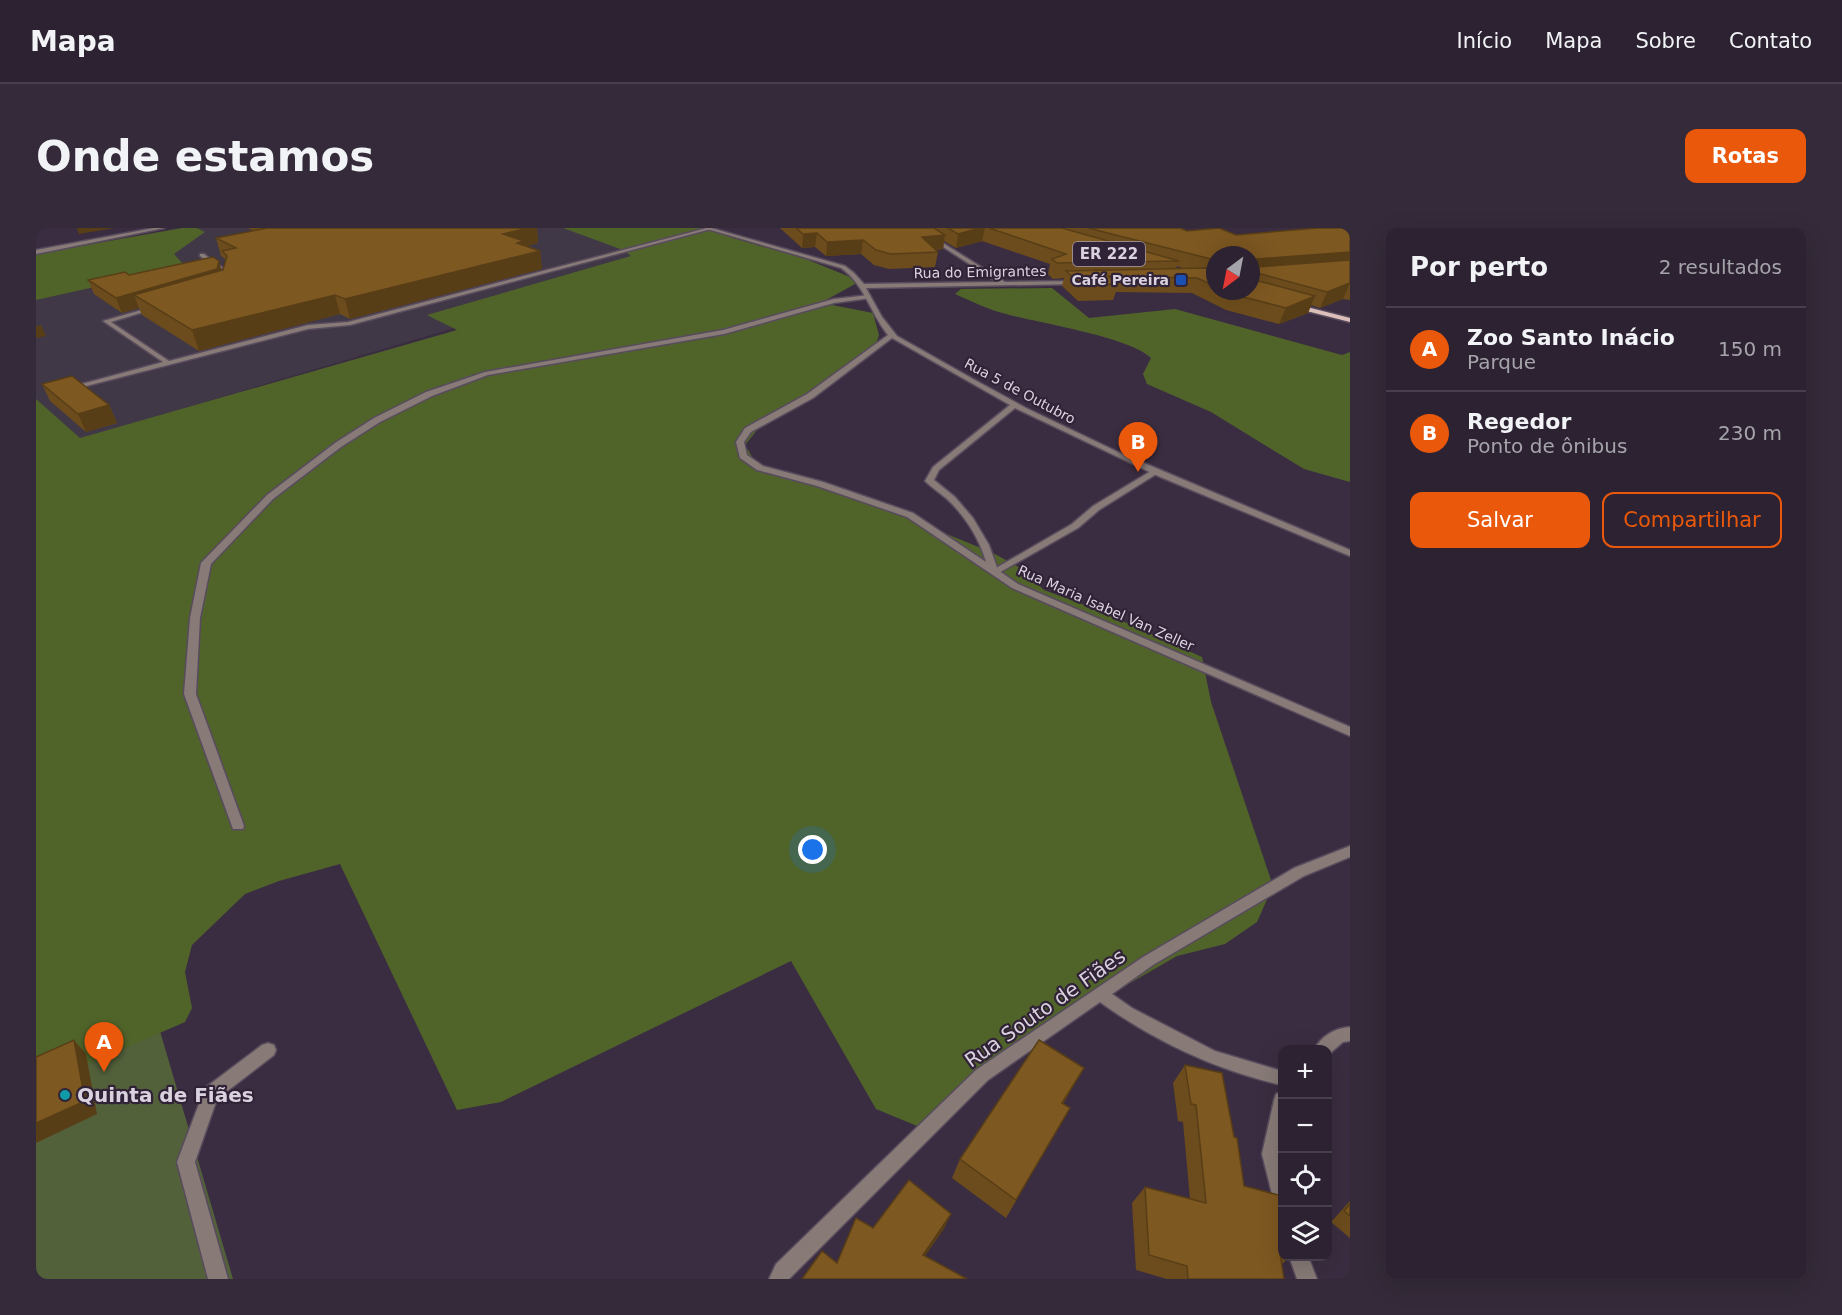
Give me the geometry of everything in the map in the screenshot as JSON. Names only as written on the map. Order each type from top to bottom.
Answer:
[{"type":"main road","points":[[1276,300],[1350,320]]},
{"type":"street","points":[[36,252],[162,228]]},
{"type":"street","points":[[63,390],[308,327],[348,324],[707,228]]},
{"type":"street","name":"Rua 5 de Outubro","points":[[707,228],[843,267],[856,275],[865,286],[869,297],[892,335],[1014,405],[1154,473],[1350,553]]},
{"type":"street","points":[[916,228],[1003,283]]},
{"type":"street","points":[[202,255],[229,275]]},
{"type":"street","name":"Rua do Emigrantes","points":[[865,286],[1089,282]]},
{"type":"street","points":[[238,826],[190,694],[195,618],[206,564],[270,497],[377,420],[457,382],[487,373],[724,332],[834,302],[869,297]]},
{"type":"street","points":[[161,306],[106,321],[168,363]]},
{"type":"street","name":"Rua Maria Isabel Van Zeller","points":[[892,335],[810,396],[748,430],[740,442],[743,456],[760,468],[820,484],[910,515],[1015,586],[1350,732]]},
{"type":"street","points":[[1014,405],[936,469],[928,481],[948,494],[966,514],[988,548],[994,572],[1075,526],[1096,508],[1154,473]]},
{"type":"street","name":"Rua Souto de Fiães","points":[[778,1276],[982,1075],[1148,961],[1299,872],[1350,851]]},
{"type":"street","points":[[1100,994],[1127,1013],[1212,1057],[1278,1077]]},
{"type":"street","points":[[1328,1045],[1339,1035],[1350,1034]]},
{"type":"street","points":[[218,1279],[186,1161],[211,1094],[267,1050]]},
{"type":"street","points":[[1278,1120],[1271,1155],[1278,1182]]},
{"type":"street","points":[[1300,1261],[1307,1279]]},
{"type":"shaded area","points":[[199,228],[618,228],[682,247],[434,316],[454,328],[53,447],[36,433],[36,300],[174,270],[145,254]]},
{"type":"green space","points":[[182,228],[197,228],[205,232],[174,254],[186,267],[36,300],[36,254]]},
{"type":"green space","points":[[563,228],[707,228],[806,259],[850,277],[857,283],[826,300],[832,305],[873,313],[879,335],[873,353],[757,430],[745,445],[756,463],[840,490],[993,553],[1022,569],[1044,590],[1098,610],[1202,657],[1211,702],[1273,886],[1257,922],[1225,944],[1177,956],[1080,1012],[922,1128],[876,1109],[791,961],[501,1102],[457,1110],[340,864],[279,881],[245,894],[192,945],[185,972],[192,1008],[185,1022],[40,1085],[36,1069],[36,399],[80,438],[457,330],[427,315],[631,256],[623,250]]},
{"type":"green space","points":[[1052,288],[1089,318],[1175,309],[1342,355],[1350,352],[1350,482],[1304,469],[1211,412],[1147,384],[1143,374],[1151,358],[1140,350],[1105,337],[1000,312],[955,294],[961,289]]},
{"type":"green space","points":[[36,529],[111,865],[233,1279],[36,1279]]},
{"type":"building","points":[[267,228],[528,228],[503,234],[524,241],[517,243],[540,251],[345,299],[335,295],[192,330],[134,295],[223,270],[227,256],[222,251],[236,248],[216,238]]},
{"type":"building","points":[[796,228],[934,228],[945,235],[922,237],[938,252],[891,254],[876,250],[863,240],[827,242],[817,233],[803,234]]},
{"type":"building","points":[[948,228],[980,228],[958,234]]},
{"type":"building","points":[[989,228],[1062,228],[1179,261],[1057,263],[1052,259],[1066,254]]},
{"type":"building","points":[[1088,228],[1180,228],[1187,231],[1219,228],[1236,235],[1318,228],[1350,228],[1350,252],[1260,259],[1260,246],[1206,246],[1206,258]]},
{"type":"building","points":[[213,257],[219,261],[217,269],[116,298],[88,280],[125,272],[129,275]]},
{"type":"building","points":[[1350,260],[1350,283],[1327,292],[1260,274],[1260,267]]},
{"type":"building","points":[[1206,268],[1206,282],[1197,278],[1108,276],[1118,284],[1082,285],[1066,271]]},
{"type":"building","points":[[1260,281],[1315,296],[1286,308],[1255,300],[1260,300]]},
{"type":"building","points":[[72,376],[109,405],[78,414],[42,384]]},
{"type":"building","points":[[74,1040],[85,1101],[36,1123],[36,1057]]},
{"type":"building","points":[[1039,1040],[1084,1068],[1062,1103],[1070,1108],[1016,1200],[960,1159]]},
{"type":"building","points":[[1185,1065],[1222,1073],[1234,1137],[1237,1138],[1244,1186],[1278,1195],[1278,1261],[1281,1261],[1284,1279],[1188,1279],[1187,1266],[1149,1255],[1145,1187],[1206,1203],[1196,1105],[1191,1104]]},
{"type":"building","points":[[909,1180],[951,1214],[923,1255],[967,1279],[802,1279],[822,1251],[837,1263],[856,1218],[873,1228]]},
{"type":"building","points":[[1350,1204],[1350,1216],[1344,1211]]},
{"type":"place","name":"Café Pereira","points":[[1181,280]]},
{"type":"place","name":"Regedor","points":[[1138,472]]},
{"type":"place","name":"Zoo Santo Inácio","points":[[104,1072]]},
{"type":"place","name":"Quinta de Fiães","points":[[65,1095]]}]
